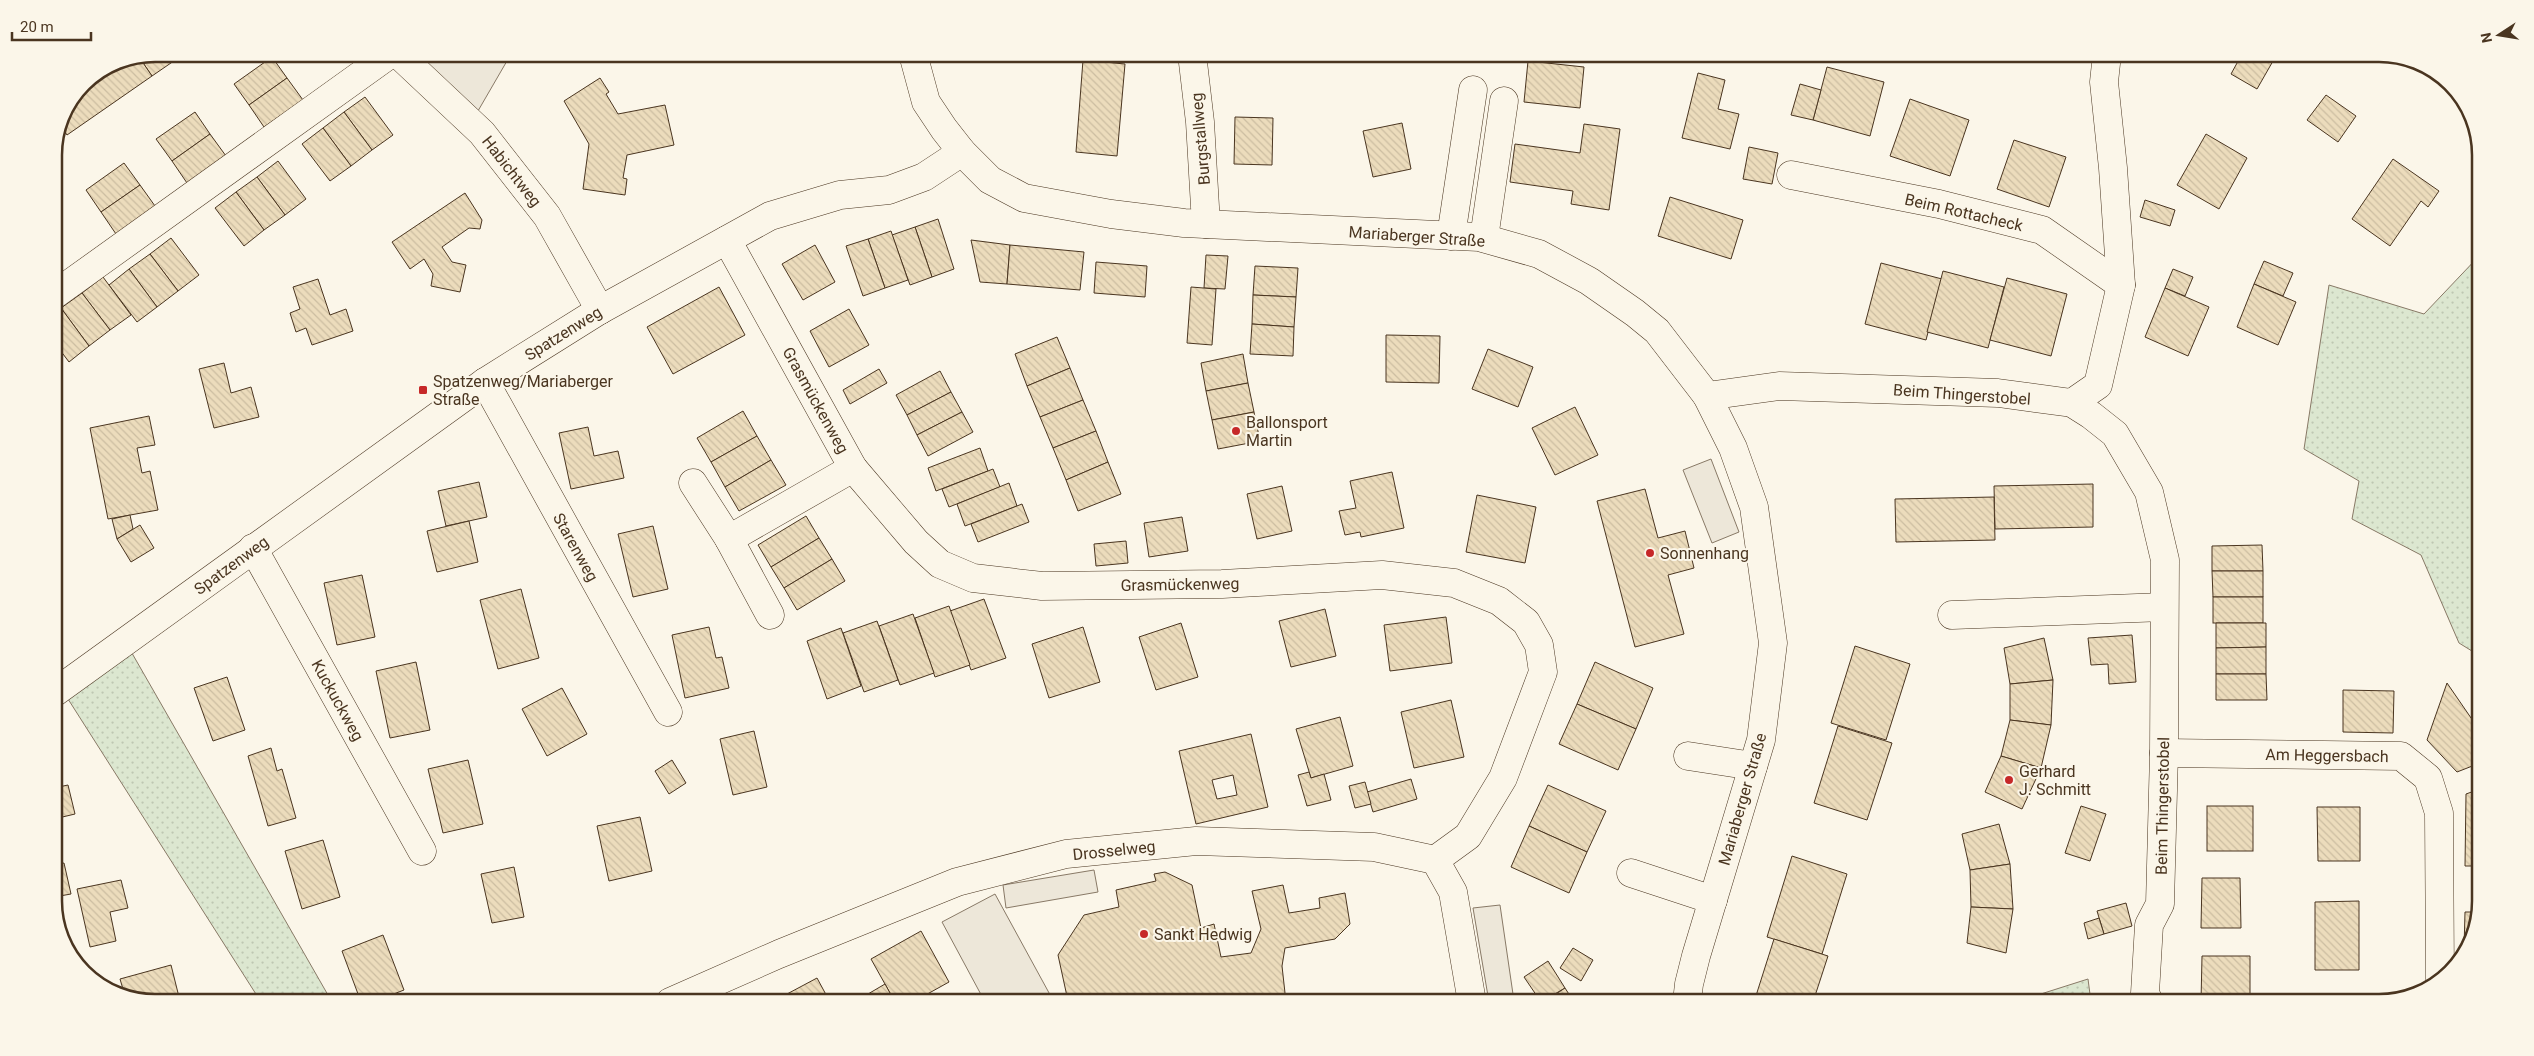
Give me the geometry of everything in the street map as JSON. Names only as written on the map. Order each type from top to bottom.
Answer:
[{"type":"street","points":[[63,290],[379,62]]},
{"type":"street","name":"Habichtweg","points":[[406,62],[488,140],[547,216],[600,310]]},
{"type":"street","name":"Mariaberger Straße","points":[[915,62],[926,102],[962,152],[990,180],[1024,198],[1111,214],[1206,224],[1484,238],[1539,254],[1589,281],[1657,331],[1706,396],[1733,448],[1754,507],[1773,643],[1761,740],[1713,900],[1689,984],[1688,994]]},
{"type":"street","name":"Burgstallweg","points":[[1193,62],[1200,122],[1206,224]]},
{"type":"street","points":[[2072,403],[2098,385],[2121,285],[2104,82],[2106,62]]},
{"type":"street","points":[[1452,236],[1473,90]]},
{"type":"street","points":[[1484,238],[1504,101]]},
{"type":"street","name":"Spatzenweg","points":[[63,687],[485,382],[600,310],[770,216],[840,196],[890,190],[924,177],[962,152]]},
{"type":"street","name":"Beim Rottacheck","points":[[1791,175],[1939,204],[2042,230],[2121,285]]},
{"type":"street","name":"Grasmückenweg","points":[[727,240],[853,468],[916,542],[940,564],[973,578],[1042,586],[1222,584],[1382,575],[1454,584],[1499,601],[1526,622],[1539,645],[1543,672],[1503,778],[1468,836],[1434,860]]},
{"type":"street","name":"Starenweg","points":[[485,382],[668,712]]},
{"type":"street","name":"Beim Thingerstobel","points":[[1706,396],[1779,386],[1998,393],[2072,403],[2092,415],[2115,434],[2149,492],[2165,560],[2164,753],[2160,904],[2149,925],[2145,994]]},
{"type":"street","points":[[729,539],[853,468]]},
{"type":"street","points":[[693,483],[729,539],[770,615]]},
{"type":"street","name":"Kuckuckweg","points":[[254,548],[422,851]]},
{"type":"street","points":[[1952,615],[2164,607]]},
{"type":"street","name":"Am Heggersbach","points":[[2164,753],[2401,756],[2428,778],[2439,812],[2440,970]]},
{"type":"street","points":[[1688,756],[1753,766]]},
{"type":"street","name":"Drosselweg","points":[[712,994],[779,954],[957,882],[1066,854],[1196,841],[1374,847],[1434,860]]},
{"type":"street","points":[[1434,860],[1453,892],[1471,994]]},
{"type":"street","points":[[1631,874],[1713,900]]},
{"type":"green space","points":[[2471,264],[2472,651],[2459,643],[2421,555],[2352,519],[2359,481],[2304,449],[2329,285],[2424,314]]},
{"type":"green space","points":[[125,641],[327,994],[256,994],[63,691],[63,687]]},
{"type":"green space","points":[[2088,979],[2090,994],[2041,994]]},
{"type":"shaded area","points":[[406,62],[506,62],[471,123]]},
{"type":"shaded area","points":[[1711,459],[1739,532],[1712,543],[1683,470]]},
{"type":"shaded area","points":[[1094,870],[1098,892],[1006,908],[1003,885]]},
{"type":"shaded area","points":[[995,894],[1050,994],[981,994],[942,922]]},
{"type":"shaded area","points":[[1500,905],[1513,994],[1488,994],[1473,908]]},
{"type":"building","points":[[172,62],[152,76],[143,63]]},
{"type":"building","points":[[265,62],[276,62],[287,78],[249,105],[234,84]]},
{"type":"building","points":[[1083,62],[1125,64],[1117,156],[1076,152]]},
{"type":"building","points":[[1528,62],[1584,67],[1580,108],[1524,102]]},
{"type":"building","points":[[2238,62],[2272,62],[2257,89],[2231,74]]},
{"type":"building","points":[[143,63],[152,76],[67,135],[66,132],[75,109],[90,90],[109,75]]},
{"type":"building","points":[[1827,67],[1884,82],[1870,136],[1813,120]]},
{"type":"building","points":[[1698,73],[1725,80],[1718,109],[1739,114],[1730,149],[1682,138]]},
{"type":"building","points":[[287,78],[303,100],[264,127],[249,105]]},
{"type":"building","points":[[600,78],[609,92],[606,94],[618,114],[665,105],[674,145],[627,155],[623,178],[627,179],[625,195],[583,189],[589,144],[564,101]]},
{"type":"building","points":[[1800,84],[1821,90],[1813,120],[1791,115]]},
{"type":"building","points":[[2326,95],[2356,116],[2338,142],[2307,120]]},
{"type":"building","points":[[365,97],[393,135],[372,150],[344,112]]},
{"type":"building","points":[[1910,99],[1969,120],[1950,176],[1890,156]]},
{"type":"building","points":[[195,112],[210,134],[172,161],[156,139]]},
{"type":"building","points":[[344,112],[372,150],[351,166],[323,128]]},
{"type":"building","points":[[1235,117],[1273,118],[1272,165],[1234,164]]},
{"type":"building","points":[[1402,123],[1411,169],[1373,177],[1363,131]]},
{"type":"building","points":[[1584,124],[1620,129],[1609,210],[1571,204],[1573,191],[1510,182],[1515,144],[1580,153]]},
{"type":"building","points":[[323,128],[351,166],[330,181],[302,144]]},
{"type":"building","points":[[210,134],[226,156],[187,183],[172,161]]},
{"type":"building","points":[[2206,134],[2247,158],[2219,209],[2177,185]]},
{"type":"building","points":[[2014,140],[2066,157],[2049,207],[1997,189]]},
{"type":"building","points":[[1749,147],[1778,153],[1772,184],[1743,179]]},
{"type":"building","points":[[2393,159],[2439,191],[2428,207],[2421,201],[2390,246],[2352,219]]},
{"type":"building","points":[[278,161],[306,199],[285,215],[257,177]]},
{"type":"building","points":[[124,163],[140,185],[101,212],[86,190]]},
{"type":"building","points":[[257,177],[285,215],[264,230],[236,192]]},
{"type":"building","points":[[140,185],[155,206],[116,234],[101,212]]},
{"type":"building","points":[[236,192],[264,230],[244,246],[215,208]]},
{"type":"building","points":[[465,193],[482,220],[480,229],[469,228],[442,247],[452,262],[466,265],[460,292],[431,286],[433,274],[424,259],[410,269],[392,242]]},
{"type":"building","points":[[1670,197],[1743,220],[1731,259],[1658,236]]},
{"type":"building","points":[[2145,200],[2175,210],[2170,226],[2140,217]]},
{"type":"building","points":[[938,219],[954,269],[932,277],[915,227]]},
{"type":"building","points":[[915,227],[932,277],[910,285],[892,235]]},
{"type":"building","points":[[891,231],[908,280],[885,288],[868,239]]},
{"type":"building","points":[[171,238],[199,275],[178,291],[150,254]]},
{"type":"building","points":[[868,239],[885,288],[863,296],[846,246]]},
{"type":"building","points":[[971,240],[1010,245],[1007,284],[980,282]]},
{"type":"building","points":[[815,245],[835,282],[803,300],[782,264]]},
{"type":"building","points":[[1010,245],[1084,252],[1080,290],[1007,284]]},
{"type":"building","points":[[150,254],[178,291],[157,307],[129,269]]},
{"type":"building","points":[[1206,255],[1228,256],[1225,289],[1204,288]]},
{"type":"building","points":[[2264,261],[2293,273],[2283,296],[2254,284]]},
{"type":"building","points":[[1096,262],[1147,266],[1145,297],[1094,293]]},
{"type":"building","points":[[1881,263],[1942,279],[1926,340],[1865,324]]},
{"type":"building","points":[[1255,266],[1298,268],[1296,297],[1253,295]]},
{"type":"building","points":[[129,269],[157,307],[137,322],[109,285]]},
{"type":"building","points":[[2173,269],[2193,277],[2185,296],[2165,288]]},
{"type":"building","points":[[1943,271],[2004,287],[1988,348],[1927,332]]},
{"type":"building","points":[[103,277],[131,315],[110,330],[82,293]]},
{"type":"building","points":[[2007,278],[2067,294],[2051,356],[1990,340]]},
{"type":"building","points":[[318,279],[330,315],[346,309],[353,331],[312,345],[306,328],[296,332],[290,313],[300,309],[293,287]]},
{"type":"building","points":[[2254,284],[2296,302],[2278,345],[2237,327]]},
{"type":"building","points":[[719,287],[745,335],[673,374],[647,327]]},
{"type":"building","points":[[1191,287],[1216,289],[1212,345],[1187,343]]},
{"type":"building","points":[[2165,288],[2209,307],[2188,356],[2145,337]]},
{"type":"building","points":[[82,293],[110,330],[89,346],[63,311],[63,307]]},
{"type":"building","points":[[1253,295],[1296,297],[1294,327],[1252,324]]},
{"type":"building","points":[[849,309],[869,345],[829,367],[810,331]]},
{"type":"building","points":[[63,311],[89,346],[69,362],[63,354]]},
{"type":"building","points":[[1252,324],[1294,327],[1293,356],[1250,354]]},
{"type":"building","points":[[1386,335],[1440,336],[1439,383],[1386,382]]},
{"type":"building","points":[[1057,337],[1070,368],[1027,386],[1015,354]]},
{"type":"building","points":[[1488,349],[1533,367],[1518,407],[1472,389]]},
{"type":"building","points":[[1243,354],[1248,383],[1206,391],[1201,363]]},
{"type":"building","points":[[224,363],[231,393],[251,387],[259,417],[214,428],[199,369]]},
{"type":"building","points":[[1070,368],[1083,400],[1040,417],[1027,386]]},
{"type":"building","points":[[879,369],[887,383],[850,404],[843,390]]},
{"type":"building","points":[[940,371],[951,392],[907,415],[896,395]]},
{"type":"building","points":[[1248,383],[1254,412],[1212,420],[1206,391]]},
{"type":"building","points":[[951,392],[962,412],[917,435],[907,415]]},
{"type":"building","points":[[1083,400],[1096,431],[1053,448],[1040,417]]},
{"type":"building","points":[[1575,407],[1598,455],[1555,475],[1532,428]]},
{"type":"building","points":[[743,411],[757,436],[711,462],[697,438]]},
{"type":"building","points":[[962,412],[973,432],[928,456],[917,435]]},
{"type":"building","name":"Ballonsport Martin","points":[[1254,412],[1260,441],[1218,449],[1212,420]]},
{"type":"building","points":[[149,416],[155,445],[137,448],[142,473],[150,471],[158,510],[108,519],[90,428]]},
{"type":"building","points":[[588,427],[594,456],[618,451],[624,478],[571,489],[559,433]]},
{"type":"building","points":[[1096,431],[1108,462],[1066,480],[1053,448]]},
{"type":"building","points":[[757,436],[771,460],[725,487],[711,462]]},
{"type":"building","points":[[980,448],[988,471],[936,491],[928,468]]},
{"type":"building","points":[[771,460],[786,485],[739,511],[725,487]]},
{"type":"building","points":[[1108,462],[1121,494],[1078,511],[1066,480]]},
{"type":"building","points":[[993,469],[1000,487],[949,507],[942,489]]},
{"type":"building","points":[[1392,472],[1404,528],[1361,537],[1360,532],[1345,535],[1339,511],[1356,508],[1350,481]]},
{"type":"building","points":[[479,482],[487,517],[446,526],[438,491]]},
{"type":"building","points":[[1009,483],[1017,506],[965,526],[957,504]]},
{"type":"building","points":[[2093,484],[2093,527],[1995,529],[1994,486]]},
{"type":"building","points":[[1282,486],[1292,531],[1257,539],[1247,494]]},
{"type":"building","name":"Sonnenhang","points":[[1645,489],[1658,538],[1685,531],[1694,568],[1668,575],[1684,634],[1635,647],[1597,501]]},
{"type":"building","points":[[1477,495],[1536,507],[1525,563],[1466,552]]},
{"type":"building","points":[[1994,497],[1995,540],[1896,542],[1895,499]]},
{"type":"building","points":[[1022,504],[1029,522],[978,542],[971,524]]},
{"type":"building","points":[[130,515],[133,529],[117,539],[112,519]]},
{"type":"building","points":[[806,516],[819,538],[771,567],[758,545]]},
{"type":"building","points":[[1182,517],[1188,551],[1149,557],[1144,523]]},
{"type":"building","points":[[469,521],[478,562],[437,572],[427,531]]},
{"type":"building","points":[[140,525],[154,548],[131,562],[117,539]]},
{"type":"building","points":[[653,526],[668,589],[633,597],[618,534]]},
{"type":"building","points":[[819,538],[832,559],[784,588],[771,567]]},
{"type":"building","points":[[1126,541],[1128,563],[1096,566],[1094,544]]},
{"type":"building","points":[[2262,545],[2263,571],[2212,571],[2212,546]]},
{"type":"building","points":[[832,559],[845,581],[797,610],[784,588]]},
{"type":"building","points":[[2212,571],[2263,571],[2263,597],[2213,597]]},
{"type":"building","points":[[362,575],[375,637],[337,645],[324,583]]},
{"type":"building","points":[[521,589],[539,658],[498,669],[480,600]]},
{"type":"building","points":[[2213,597],[2263,597],[2263,623],[2213,623]]},
{"type":"building","points":[[984,599],[1006,658],[971,670],[950,611]]},
{"type":"building","points":[[949,606],[970,665],[935,677],[915,618]]},
{"type":"building","points":[[1325,609],[1336,656],[1291,667],[1279,621]]},
{"type":"building","points":[[913,614],[934,673],[900,685],[879,626]]},
{"type":"building","points":[[1446,617],[1452,663],[1390,671],[1384,625]]},
{"type":"building","points":[[877,621],[898,680],[864,692],[843,633]]},
{"type":"building","points":[[1181,623],[1198,677],[1156,690],[1139,637]]},
{"type":"building","points":[[2216,623],[2266,623],[2266,647],[2216,648]]},
{"type":"building","points":[[709,627],[716,658],[722,657],[729,688],[685,698],[672,635]]},
{"type":"building","points":[[1083,627],[1100,682],[1049,698],[1032,644]]},
{"type":"building","points":[[841,628],[861,686],[827,699],[807,641]]},
{"type":"building","points":[[2132,635],[2136,682],[2109,684],[2108,664],[2091,665],[2088,638]]},
{"type":"building","points":[[2044,638],[2053,680],[2010,684],[2004,648]]},
{"type":"building","points":[[1855,646],[1910,664],[1886,740],[1831,723]]},
{"type":"building","points":[[2266,647],[2266,674],[2216,674],[2216,648]]},
{"type":"building","points":[[416,662],[430,730],[390,738],[376,671]]},
{"type":"building","points":[[1595,662],[1653,688],[1636,729],[1577,704]]},
{"type":"building","points":[[2216,674],[2266,674],[2267,700],[2216,700]]},
{"type":"building","points":[[227,677],[245,730],[213,741],[194,688]]},
{"type":"building","points":[[2053,680],[2051,725],[2010,720],[2010,684]]},
{"type":"building","points":[[2447,683],[2472,719],[2472,766],[2457,772],[2427,740]]},
{"type":"building","points":[[562,688],[587,734],[547,756],[522,709]]},
{"type":"building","points":[[2343,690],[2394,691],[2393,733],[2343,732]]},
{"type":"building","points":[[1451,700],[1464,757],[1414,768],[1401,712]]},
{"type":"building","points":[[1577,704],[1636,729],[1618,770],[1559,744]]},
{"type":"building","points":[[1340,717],[1353,766],[1311,778],[1296,729]]},
{"type":"building","points":[[2010,720],[2051,725],[2041,768],[2001,756]]},
{"type":"building","points":[[1838,726],[1892,743],[1867,820],[1814,803]]},
{"type":"building","points":[[754,731],[767,787],[733,795],[720,739]]},
{"type":"building","points":[[1251,734],[1268,807],[1196,824],[1179,751]],"holes":[[[1233,775],[1237,795],[1217,799],[1212,780]]]},
{"type":"building","points":[[271,748],[277,771],[282,769],[296,818],[268,826],[248,756]]},
{"type":"building","points":[[2001,756],[2041,768],[2022,809],[1985,792]]},
{"type":"building","points":[[468,760],[483,824],[443,833],[428,769]]},
{"type":"building","points":[[672,760],[686,783],[669,794],[655,771]]},
{"type":"building","points":[[1309,772],[1311,778],[1324,774],[1331,800],[1307,806],[1298,775]]},
{"type":"building","points":[[1411,779],[1417,799],[1373,812],[1367,792]]},
{"type":"building","points":[[1365,782],[1371,804],[1355,808],[1349,786]]},
{"type":"building","points":[[68,785],[75,814],[63,817],[63,786]]},
{"type":"building","points":[[1548,785],[1606,811],[1587,852],[1529,826]]},
{"type":"building","points":[[2472,792],[2472,866],[2465,866],[2466,794]]},
{"type":"building","points":[[2081,806],[2106,814],[2090,861],[2065,853]]},
{"type":"building","points":[[2207,806],[2253,806],[2253,851],[2207,851]]},
{"type":"building","points":[[2317,807],[2360,807],[2360,861],[2318,861]]},
{"type":"building","points":[[640,817],[652,871],[609,881],[597,826]]},
{"type":"building","points":[[1999,824],[2010,864],[1970,870],[1962,834]]},
{"type":"building","points":[[1529,826],[1587,852],[1569,893],[1511,867]]},
{"type":"building","points":[[323,840],[340,897],[302,909],[285,851]]},
{"type":"building","points":[[1792,856],[1847,874],[1822,954],[1767,937]]},
{"type":"building","points":[[63,863],[71,894],[63,895]]},
{"type":"building","points":[[2010,864],[2013,909],[1971,907],[1970,870]]},
{"type":"building","points":[[514,867],[524,917],[492,923],[481,874]]},
{"type":"building","name":"Sankt Hedwig","points":[[1165,872],[1192,885],[1201,928],[1214,924],[1221,957],[1251,953],[1261,929],[1252,891],[1283,885],[1289,913],[1320,908],[1319,898],[1345,893],[1350,924],[1335,939],[1285,948],[1282,966],[1285,994],[1066,994],[1058,955],[1084,915],[1119,907],[1116,890],[1156,881],[1154,874]]},
{"type":"building","points":[[2202,878],[2240,878],[2241,928],[2201,928]]},
{"type":"building","points":[[121,880],[128,908],[110,912],[116,941],[90,947],[77,889]]},
{"type":"building","points":[[2359,901],[2359,970],[2315,970],[2315,902]]},
{"type":"building","points":[[2126,903],[2132,926],[2104,934],[2097,911]]},
{"type":"building","points":[[1971,907],[2013,909],[2006,953],[1967,943]]},
{"type":"building","points":[[2465,912],[2471,912],[2470,919],[2464,935]]},
{"type":"building","points":[[2099,918],[2104,934],[2088,939],[2084,923]]},
{"type":"building","points":[[921,931],[949,982],[927,994],[891,994],[871,959]]},
{"type":"building","points":[[383,935],[404,990],[394,994],[358,994],[342,951]]},
{"type":"building","points":[[1774,939],[1828,956],[1816,994],[1757,994]]},
{"type":"building","points":[[1573,948],[1593,960],[1581,981],[1560,968]]},
{"type":"building","points":[[2202,956],[2250,956],[2250,994],[2201,994]]},
{"type":"building","points":[[1548,961],[1565,988],[1555,994],[1536,994],[1524,977]]},
{"type":"building","points":[[171,965],[178,994],[137,992],[122,987],[120,979]]},
{"type":"building","points":[[817,978],[826,994],[787,994]]},
{"type":"building","points":[[885,984],[891,994],[868,994]]},
{"type":"building","points":[[1565,988],[1569,994],[1556,994]]},
{"type":"place","name":"Spatzenweg/Mariaberger Straße","points":[[423,390]]},
{"type":"place","name":"Ballonsport Martin","points":[[1236,431]]},
{"type":"place","name":"Sonnenhang","points":[[1650,553]]},
{"type":"place","name":"Gerhard J. Schmitt","points":[[2009,780]]},
{"type":"place","name":"Sankt Hedwig","points":[[1144,934]]}]
